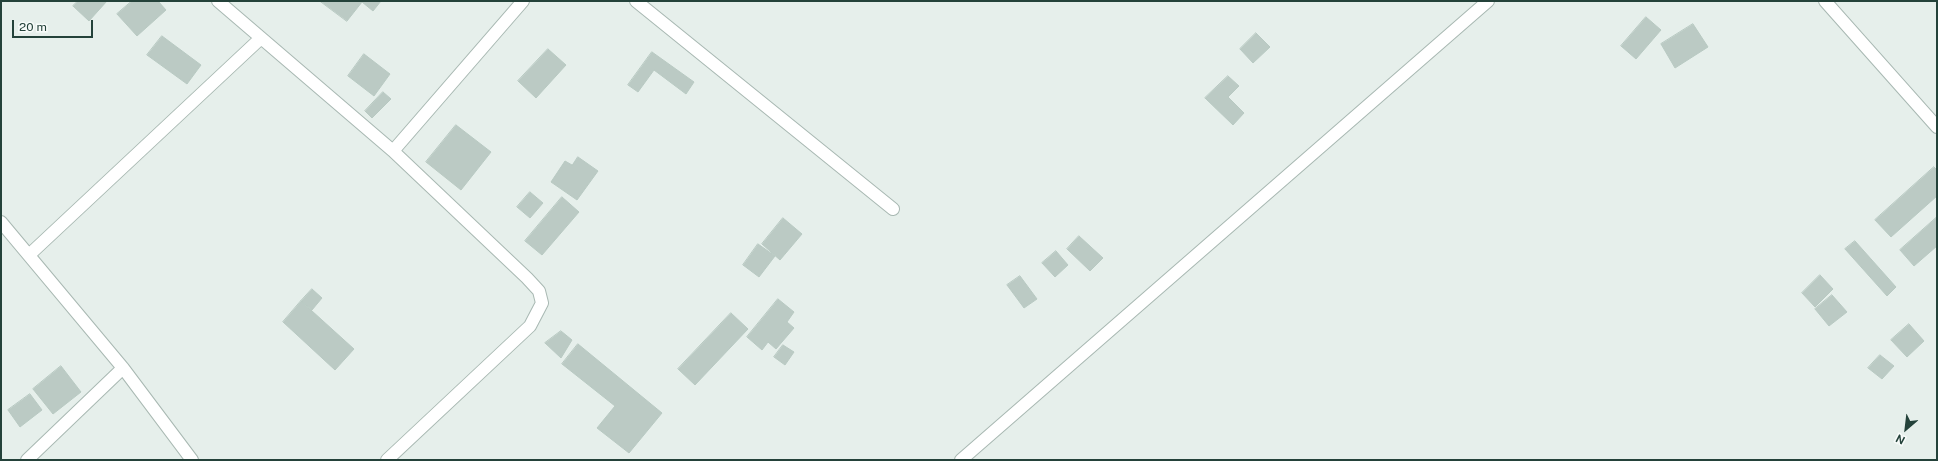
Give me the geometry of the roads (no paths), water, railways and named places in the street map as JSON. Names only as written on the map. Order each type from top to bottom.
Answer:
[{"type":"street","points":[[218,1],[393,151],[539,291],[542,303],[530,326],[387,460]]},
{"type":"street","points":[[393,151],[522,1]]},
{"type":"street","points":[[636,1],[893,209]]},
{"type":"street","points":[[961,460],[1488,1]]},
{"type":"street","points":[[1825,1],[1937,127]]},
{"type":"street","points":[[29,255],[261,38]]},
{"type":"street","points":[[1,222],[124,368],[192,460]]},
{"type":"street","points":[[27,460],[124,368]]}]
